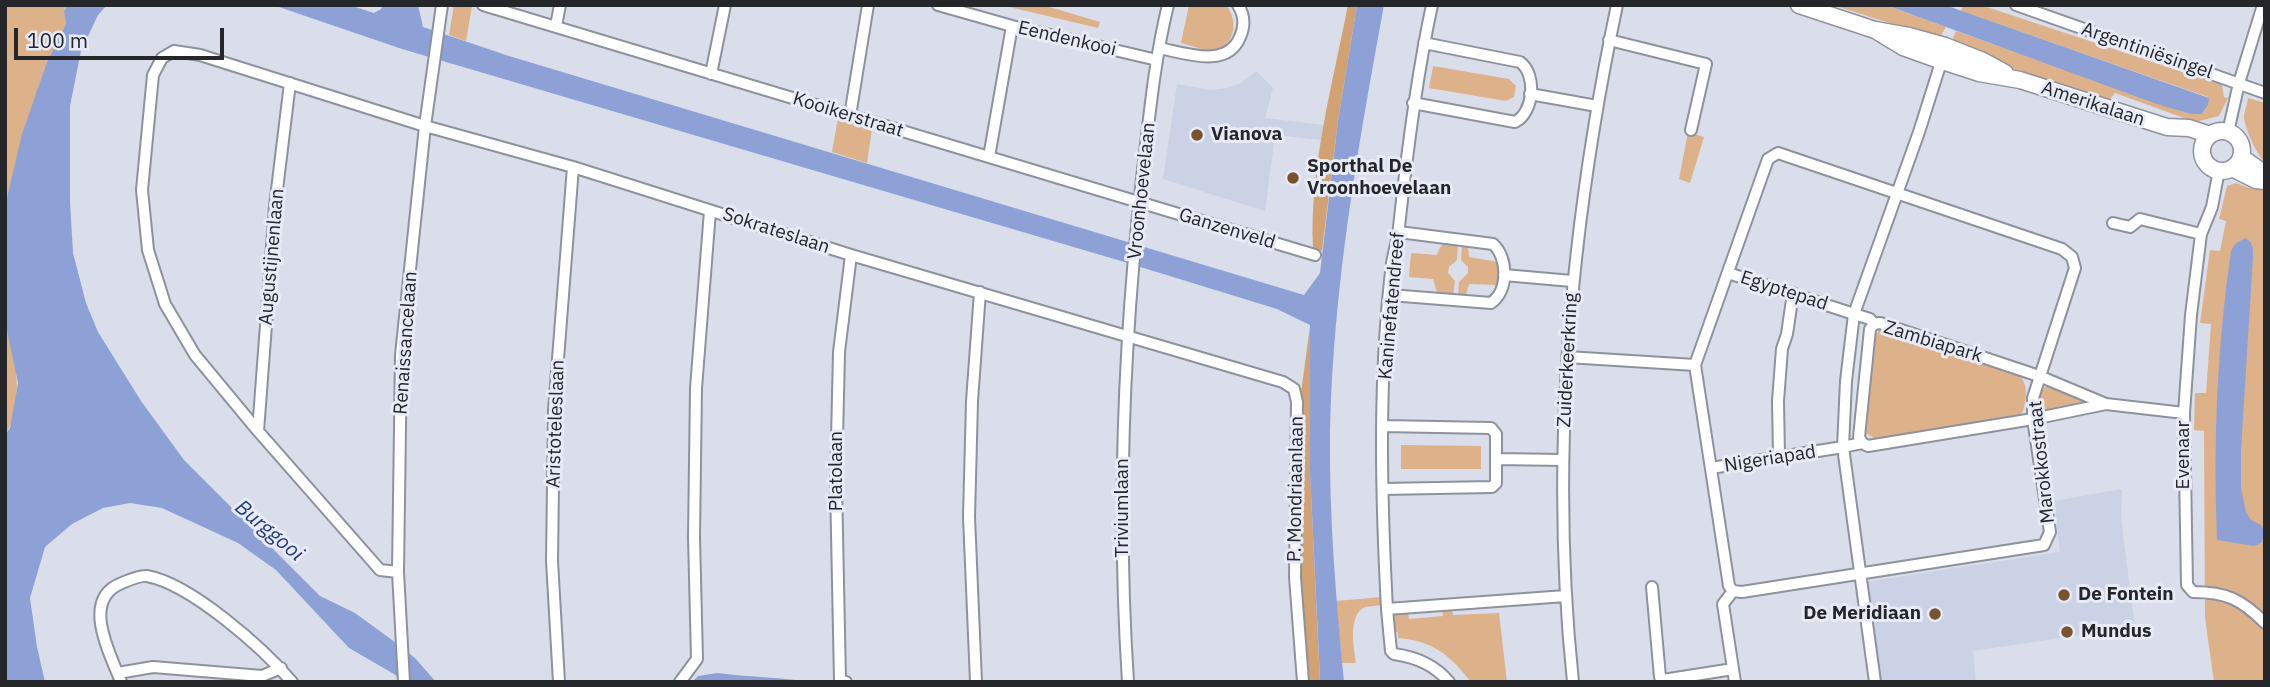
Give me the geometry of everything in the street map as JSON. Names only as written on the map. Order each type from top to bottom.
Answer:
[{"type":"street","name":"Renaissancelaan","points":[[404,682],[398,572],[401,355],[425,126],[442,5]]},
{"type":"street","name":"Kooikerstraat","points":[[483,5],[1140,202]]},
{"type":"street","points":[[556,26],[560,5]]},
{"type":"street","points":[[711,74],[725,5]]},
{"type":"street","points":[[850,116],[868,5]]},
{"type":"street","name":"Eendenkooi","points":[[938,5],[1012,26],[1158,54]]},
{"type":"street","name":"Vroonhoevelaan","points":[[1127,335],[1136,234],[1158,54],[1168,5]]},
{"type":"street","points":[[1158,54],[1217,57],[1227,54],[1236,46],[1242,31],[1244,21],[1238,5]]},
{"type":"street","name":"Kaninefatendreef","points":[[1432,5],[1413,103],[1399,232],[1392,262],[1383,426],[1383,489],[1391,651],[1424,662],[1449,682]]},
{"type":"street","name":"Zuiderkeerkring","points":[[1573,682],[1566,596],[1563,460],[1567,357],[1572,281],[1597,106],[1617,5]]},
{"type":"street","name":"Amerikalaan","points":[[1800,5],[1875,30],[1909,36],[1943,54],[1983,61],[2020,80],[2206,142]]},
{"type":"street","name":"Argentiniësingel","points":[[2016,5],[2265,93]]},
{"type":"street","points":[[2228,131],[2239,83],[2263,5]]},
{"type":"street","points":[[989,158],[1012,26]]},
{"type":"street","points":[[1609,40],[1706,64],[1691,130]]},
{"type":"street","points":[[1413,103],[1515,122],[1525,113],[1530,94],[1530,76],[1527,67],[1520,62],[1424,43]]},
{"type":"street","points":[[398,572],[380,570],[195,355],[165,304],[148,250],[142,190],[153,75],[162,58],[174,51],[201,55],[425,126]]},
{"type":"street","points":[[1875,682],[1843,447],[1846,380],[1854,314],[1943,54]]},
{"type":"street","name":"Augustijnenlaan","points":[[258,431],[275,206],[290,83]]},
{"type":"street","points":[[1530,94],[1597,106]]},
{"type":"street","name":"Sokrateslaan","points":[[425,126],[573,167],[851,255],[1127,335]]},
{"type":"street","points":[[2231,165],[2242,151],[2238,139],[2228,131],[2218,131],[2206,142],[2205,161],[2213,169],[2231,165],[2265,174]]},
{"type":"street","name":"Marokkostraat","points":[[1778,153],[2062,249],[2072,257],[2075,268],[2033,398],[2050,532],[2044,545],[1742,592],[1733,591],[1729,586],[1695,365],[1728,273],[1768,159],[1778,153]]},
{"type":"street","points":[[2231,165],[2256,180],[2265,181]]},
{"type":"street","name":"Evenaar","points":[[2231,165],[2201,234],[2191,315],[2184,413],[2188,589],[2193,592],[2219,592],[2236,599],[2265,623]]},
{"type":"street","name":"Aristoteleslaan","points":[[559,682],[552,561],[554,410],[573,167]]},
{"type":"street","name":"Ganzenveld","points":[[1140,202],[1315,255]]},
{"type":"street","points":[[680,682],[697,659],[694,537],[696,388],[710,211]]},
{"type":"street","points":[[2113,223],[2130,228],[2140,219],[2201,234]]},
{"type":"street","points":[[1390,295],[1491,303],[1501,292],[1504,275],[1504,258],[1493,244],[1399,232]]},
{"type":"street","name":"Platolaan","points":[[846,682],[840,681],[836,483],[839,352],[851,255]]},
{"type":"street","name":"Egyptepad","points":[[1728,273],[1854,314]]},
{"type":"street","points":[[1504,275],[1572,281]]},
{"type":"street","points":[[976,682],[969,517],[972,401],[979,292]]},
{"type":"street","points":[[1779,457],[1778,401],[1782,349],[1793,293]]},
{"type":"street","points":[[1854,314],[1870,319],[1874,324]]},
{"type":"street","name":"Zambiapark","points":[[2106,404],[2034,419],[1868,446],[1862,443],[1859,437],[1870,329],[1874,324],[1880,323],[2039,376],[2106,404],[2184,413]]},
{"type":"street","name":"Triviumlaan","points":[[1127,335],[1123,434],[1124,625],[1128,682]]},
{"type":"street","name":"P. Mondriaanlaan","points":[[1127,335],[1283,382],[1294,389],[1297,402],[1295,578],[1303,682]]},
{"type":"street","points":[[1567,357],[1695,365]]},
{"type":"street","points":[[1383,426],[1491,428],[1496,434],[1496,483],[1492,487],[1383,489]]},
{"type":"street","name":"Zambiapark","points":[[1829,449],[1862,443]]},
{"type":"street","name":"Nigeriapad","points":[[1711,468],[1829,449]]},
{"type":"street","points":[[1496,459],[1563,460]]},
{"type":"street","points":[[281,668],[262,676],[153,667],[119,677],[102,629],[101,603],[108,592],[118,584],[145,575],[174,585],[249,638],[281,668],[292,682]]},
{"type":"street","points":[[1652,587],[1660,677],[1663,680],[1733,669]]},
{"type":"street","name":"Marokkostraat","points":[[1733,591],[1723,604],[1735,682]]},
{"type":"street","points":[[1387,609],[1566,596]]},
{"type":"shaded area","points":[[5,5],[68,5],[64,10],[66,24],[47,62],[23,135],[5,206]]},
{"type":"shaded area","points":[[454,5],[472,6],[466,41],[449,35]]},
{"type":"shaded area","points":[[1001,5],[1043,5],[1100,22],[1098,28]]},
{"type":"shaded area","points":[[1189,5],[1227,6],[1233,19],[1233,32],[1226,44],[1221,48],[1209,50],[1181,43]]},
{"type":"shaded area","points":[[1348,5],[1357,5],[1338,121],[1322,251],[1313,248],[1318,157]]},
{"type":"shaded area","points":[[1833,5],[1886,5],[1946,27],[1939,39]]},
{"type":"shaded area","points":[[1963,5],[1981,5],[2222,85],[2224,97],[2228,98],[2219,116],[2195,122],[2115,93],[2109,100],[2007,67],[1952,40],[1956,31],[2191,114],[2202,114],[2207,107],[2208,97],[1961,11]]},
{"type":"shaded area","points":[[1433,66],[1509,79],[1516,86],[1514,97],[1506,101],[1429,88]]},
{"type":"shaded area","points":[[1256,71],[1273,88],[1265,118],[1324,125],[1321,140],[1275,135],[1265,211],[1163,179],[1177,84],[1210,90],[1227,88],[1241,83]]},
{"type":"shaded area","points":[[2248,98],[2265,103],[2265,682],[2214,682],[2205,618],[2204,431],[2194,430],[2195,393],[2206,393],[2211,324],[2200,323],[2210,250],[2220,251],[2226,221],[2219,219],[2227,186],[2236,183],[2249,188],[2264,161],[2246,126],[2244,115]]},
{"type":"shaded area","points":[[838,118],[872,129],[867,163],[832,152]]},
{"type":"shaded area","points":[[1688,132],[1704,137],[1690,183],[1679,179]]},
{"type":"shaded area","points":[[1458,243],[1457,260],[1449,267],[1448,273],[1455,281],[1453,296],[1437,292],[1433,279],[1409,277],[1411,253],[1437,255],[1442,245]]},
{"type":"shaded area","points":[[1462,246],[1468,247],[1469,257],[1499,262],[1497,285],[1469,284],[1466,295],[1458,296],[1459,282],[1468,273],[1468,267],[1461,260]]},
{"type":"shaded area","points":[[5,321],[15,363],[17,394],[11,423],[5,435]]},
{"type":"shaded area","points":[[1310,326],[1310,472],[1320,682],[1308,682],[1301,597],[1301,393]]},
{"type":"shaded area","points":[[1880,329],[2016,373],[2025,385],[2023,411],[2021,414],[1876,439],[1865,433],[1875,337]]},
{"type":"shaded area","points":[[2049,385],[2084,399],[2083,406],[2042,411],[2039,408],[2041,394]]},
{"type":"shaded area","points":[[1401,445],[1481,446],[1481,469],[1401,469]]},
{"type":"shaded area","points":[[2122,489],[2121,518],[2135,627],[1973,651],[1976,682],[1882,682],[1865,582],[2060,552],[2054,501]]},
{"type":"shaded area","points":[[1382,597],[1382,605],[1365,607],[1359,611],[1353,633],[1356,663],[1342,663],[1336,601]]},
{"type":"shaded area","points":[[1452,610],[1453,615],[1499,613],[1507,682],[1471,682],[1456,664],[1440,651],[1421,642],[1398,638],[1398,632],[1393,632],[1394,614],[1408,613],[1409,619],[1443,616],[1442,611]]},
{"type":"water","points":[[68,5],[107,5],[98,15],[81,51],[70,106],[73,253],[86,303],[98,332],[141,401],[184,460],[320,596],[355,613],[392,640],[415,658],[436,682],[404,682],[349,648],[276,570],[238,543],[162,508],[130,503],[103,508],[72,524],[45,547],[30,598],[45,682],[5,682],[5,435],[10,428],[18,383],[5,321],[5,206],[22,134],[47,62],[66,24],[64,11]]},
{"type":"water","points":[[273,5],[349,5],[374,13],[383,5],[418,5],[423,27],[509,56],[1304,295],[1320,273],[1338,121],[1357,5],[1384,5],[1348,217],[1332,378],[1331,495],[1344,682],[1320,682],[1310,472],[1310,325],[1277,309],[402,49]]},
{"type":"water","points":[[1886,5],[1945,5],[2209,98],[2208,105],[2202,114],[2191,114],[2154,103]]},
{"type":"water","points":[[2245,238],[2252,245],[2253,256],[2241,488],[2246,512],[2251,520],[2261,525],[2265,533],[2261,543],[2254,546],[2217,540],[2216,431],[2222,323],[2231,251],[2235,244]]},
{"type":"water","points":[[717,673],[810,682],[692,682],[698,676]]},
{"type":"place","name":"Vianova","points":[[1197,135]]},
{"type":"place","name":"Sporthal De Vroonhoevelaan","points":[[1293,178]]},
{"type":"place","name":"De Fontein","points":[[2064,595]]},
{"type":"place","name":"De Meridiaan","points":[[1935,614]]},
{"type":"place","name":"Mundus","points":[[2067,632]]},
{"type":"water label","name":"Burggooi","points":[[269,531]]}]
